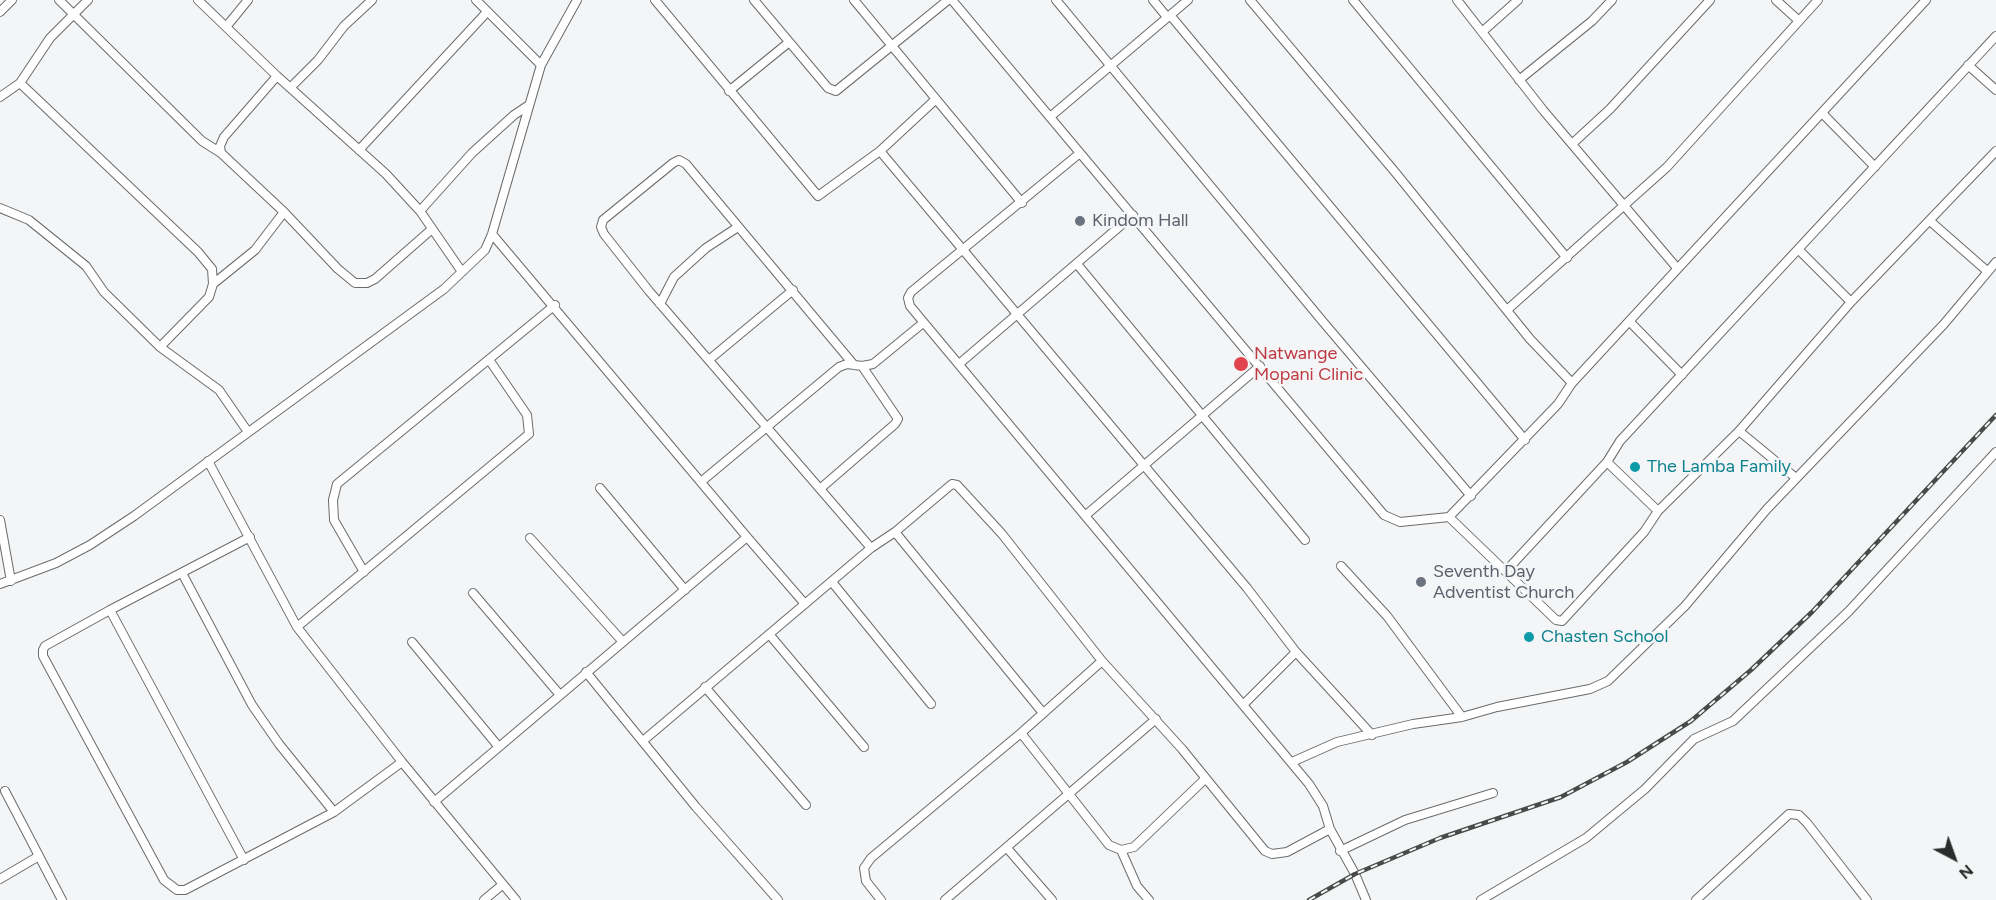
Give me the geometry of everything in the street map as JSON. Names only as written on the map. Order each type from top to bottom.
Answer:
[{"type":"street","points":[[0,12],[12,0]]},
{"type":"street","points":[[59,0],[202,141],[221,153],[355,283],[367,283],[375,279],[432,229]]},
{"type":"street","points":[[0,97],[20,83],[41,49],[73,12],[88,0]]},
{"type":"street","points":[[198,0],[359,150],[420,211],[462,272]]},
{"type":"street","points":[[226,27],[248,0]]},
{"type":"street","points":[[290,88],[318,60],[355,15],[372,0]]},
{"type":"street","points":[[476,0],[540,65]]},
{"type":"street","points":[[0,584],[56,563],[90,546],[444,289],[485,250],[492,234],[540,65],[578,0]]},
{"type":"street","points":[[655,0],[729,92],[819,196],[880,151],[935,100]]},
{"type":"street","points":[[754,0],[828,88],[836,91],[950,0],[1384,515],[1400,522],[1449,517],[1471,496],[1558,404],[1572,383],[1677,268],[1926,0]]},
{"type":"street","points":[[854,0],[1022,203]]},
{"type":"street","points":[[1056,0],[1471,496]]},
{"type":"street","points":[[1153,0],[1169,16],[1525,440]]},
{"type":"street","points":[[1050,117],[1111,68],[1188,0]]},
{"type":"street","points":[[1250,0],[1395,172],[1507,310],[1572,383]]},
{"type":"street","points":[[1353,0],[1567,258]]},
{"type":"street","points":[[1457,0],[1519,80],[1677,268]]},
{"type":"street","points":[[1482,32],[1518,0]]},
{"type":"street","points":[[1572,144],[1610,109],[1710,0]]},
{"type":"street","points":[[1776,0],[1799,21]]},
{"type":"street","points":[[1507,310],[1667,167],[1818,0]]},
{"type":"street","points":[[1519,80],[1592,21],[1609,1]]},
{"type":"street","points":[[359,150],[488,12]]},
{"type":"street","points":[[1506,571],[1607,462],[1620,441],[1996,36]]},
{"type":"street","points":[[729,92],[788,43]]},
{"type":"street","points":[[1968,65],[1996,90]]},
{"type":"street","points":[[221,153],[220,146],[224,137],[277,76]]},
{"type":"street","points":[[20,83],[198,252],[212,269],[213,284]]},
{"type":"street","points":[[420,211],[472,153],[514,115],[530,105]]},
{"type":"street","points":[[1822,113],[1875,167]]},
{"type":"street","points":[[880,151],[1247,588],[1296,652],[1372,735]]},
{"type":"street","points":[[1449,517],[1556,620],[1562,621],[1644,532],[1658,511],[1739,430],[1851,302],[1996,151]]},
{"type":"street","points":[[1080,153],[908,298],[910,306],[1292,762],[1323,806],[1340,851],[1355,874],[1366,900]]},
{"type":"street","points":[[821,488],[898,419],[858,365],[686,164],[679,160],[603,220],[601,227],[604,234],[660,304],[710,359],[871,548]]},
{"type":"street","points":[[0,208],[29,220],[86,266],[104,292],[160,347],[219,390],[248,432]]},
{"type":"street","points":[[160,347],[205,302],[213,284],[255,250],[284,212]]},
{"type":"street","points":[[959,364],[1133,215]]},
{"type":"street","points":[[1930,221],[1987,271]]},
{"type":"street","points":[[660,304],[674,277],[697,255],[738,227]]},
{"type":"street","points":[[492,234],[555,305],[805,604]]},
{"type":"street","points":[[1798,249],[1851,302]]},
{"type":"street","points":[[1292,762],[1337,742],[1413,724],[1462,717],[1497,707],[1590,689],[1608,681],[1685,606],[1796,478],[1944,324],[1996,262]]},
{"type":"street","points":[[1077,264],[1305,540]]},
{"type":"street","points":[[710,359],[793,290]]},
{"type":"street","points":[[363,572],[334,520],[333,500],[338,484],[490,361],[555,305]]},
{"type":"street","points":[[1630,322],[1682,375]]},
{"type":"street","points":[[702,481],[839,367],[873,364],[923,323]]},
{"type":"street","points":[[297,627],[529,434],[527,415],[490,361]]},
{"type":"street","points":[[1086,515],[1260,366]]},
{"type":"street","points":[[1739,430],[1796,478]]},
{"type":"street","points":[[1481,900],[1586,838],[1645,789],[1694,739],[1733,721],[1849,611],[1996,452]]},
{"type":"street","points":[[208,461],[297,627],[434,802],[516,900]]},
{"type":"street","points":[[1607,462],[1658,511]]},
{"type":"street","points":[[644,740],[871,548],[895,532],[945,487],[957,485],[1002,534],[1101,662],[1156,719],[1265,851],[1272,854],[1287,852],[1330,829]]},
{"type":"street","points":[[600,488],[685,590]]},
{"type":"street","points":[[0,520],[11,581]]},
{"type":"street","points":[[895,532],[1042,713]]},
{"type":"street","points":[[250,537],[45,646],[43,656],[168,885],[177,890],[185,890],[244,860],[334,812],[402,762]]},
{"type":"street","points":[[434,802],[747,537]]},
{"type":"street","points":[[530,538],[623,642]]},
{"type":"street","points":[[1341,566],[1387,616],[1462,717]]},
{"type":"street","points":[[182,573],[252,705],[279,744],[334,812]]},
{"type":"street","points":[[832,582],[931,704]]},
{"type":"street","points":[[473,593],[560,695]]},
{"type":"street","points":[[111,610],[244,860]]},
{"type":"street","points":[[769,634],[864,747]]},
{"type":"street","points":[[412,642],[498,746]]},
{"type":"street","points":[[1244,704],[1296,652]]},
{"type":"street","points":[[881,900],[866,881],[864,868],[871,858],[1021,733],[1101,662]]},
{"type":"street","points":[[586,672],[644,740],[696,807],[778,900]]},
{"type":"street","points":[[705,687],[806,805]]},
{"type":"street","points":[[947,899],[1156,719]]},
{"type":"street","points":[[1021,733],[1110,845],[1121,850],[1134,847],[1205,779]]},
{"type":"street","points":[[5,791],[62,900]]},
{"type":"street","points":[[1340,851],[1405,820],[1493,794]]},
{"type":"street","points":[[1695,900],[1789,814],[1798,815],[1807,823],[1867,900]]},
{"type":"street","points":[[1007,848],[1052,900]]},
{"type":"street","points":[[1121,850],[1137,886],[1149,900]]},
{"type":"street","points":[[0,879],[39,856]]},
{"type":"street","points":[[484,900],[502,885]]},
{"type":"railway","points":[[1309,900],[1355,874],[1440,838],[1561,797],[1627,762],[1691,721],[1751,670],[1812,612],[1996,415]]},
{"type":"place","name":"Kindom Hall","points":[[1080,221]]},
{"type":"place","name":"Natwange Mopani Clinic","points":[[1241,364]]},
{"type":"place","name":"The Lamba Family","points":[[1635,467]]},
{"type":"place","name":"Seventh Day Adventist Church","points":[[1421,582]]},
{"type":"place","name":"Chasten School","points":[[1529,637]]}]
